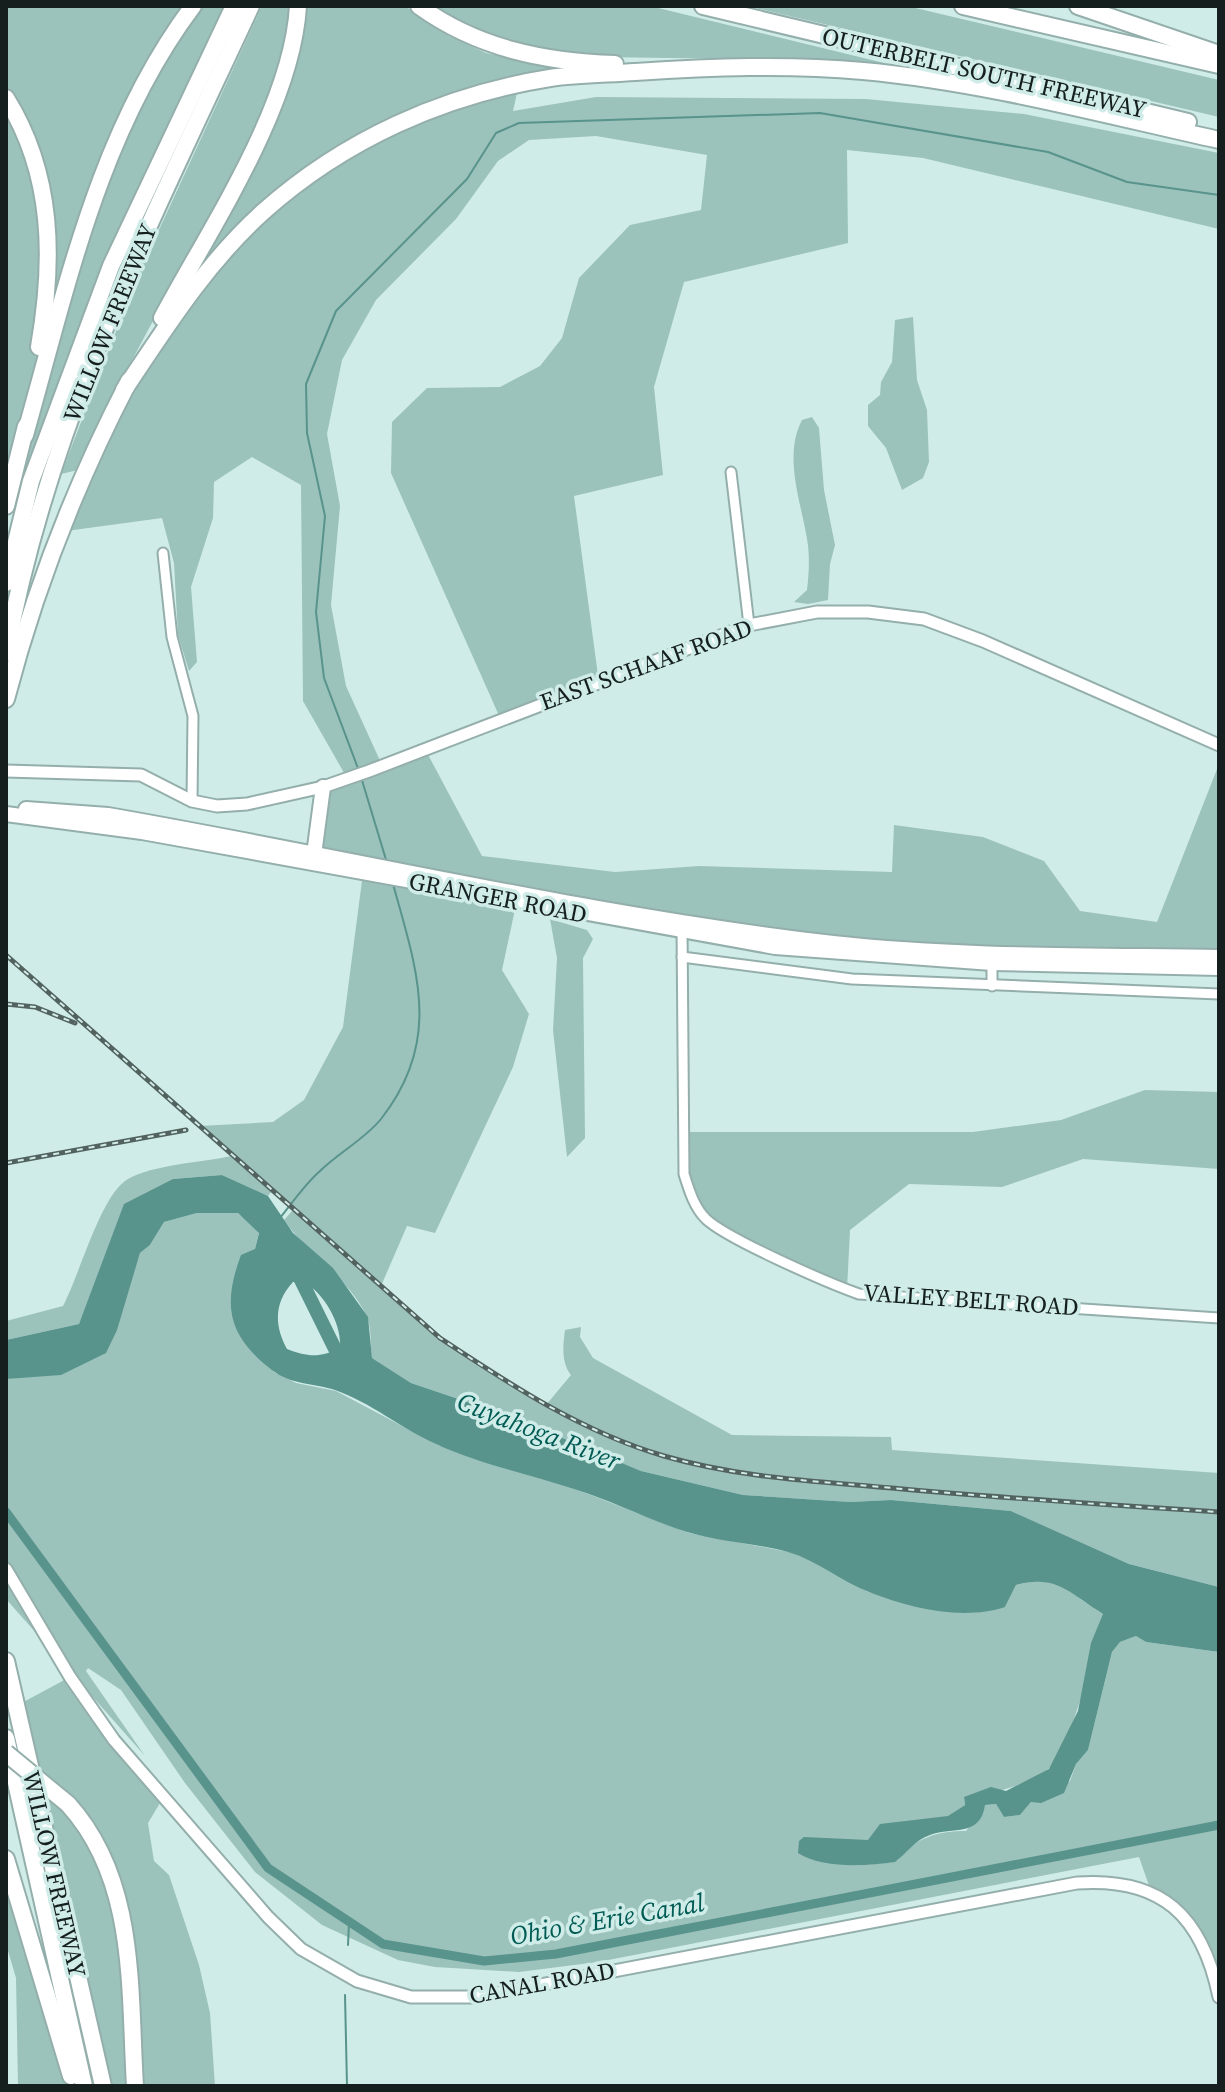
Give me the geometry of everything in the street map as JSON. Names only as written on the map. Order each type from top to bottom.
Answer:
[{"type":"highway","points":[[6,506],[68,275],[97,188],[134,104],[165,46],[193,6]]},
{"type":"highway","name":"WILLOW FREEWAY","points":[[6,653],[50,476],[122,284],[224,45],[234,6]]},
{"type":"highway","name":"WILLOW FREEWAY","points":[[6,583],[31,481],[111,266],[224,45],[251,6]]},
{"type":"highway","points":[[6,699],[42,580],[85,469],[266,123],[285,74],[298,6]]},
{"type":"highway","points":[[419,6],[463,33],[527,55],[567,61],[688,68],[826,69],[926,79],[1219,140]]},
{"type":"highway","name":"OUTERBELT SOUTH FREEWAY","points":[[703,6],[1219,130]]},
{"type":"highway","points":[[963,6],[1219,65]]},
{"type":"highway","points":[[1078,6],[1219,54]]},
{"type":"highway","points":[[124,390],[186,300],[243,231],[288,191],[366,139],[433,108],[519,84],[553,78],[688,68]]},
{"type":"highway","points":[[6,98],[29,141],[42,182],[49,242],[45,313],[25,435]]},
{"type":"highway","name":"WILLOW FREEWAY","points":[[6,1661],[103,2086]]},
{"type":"highway","name":"WILLOW FREEWAY","points":[[6,1738],[84,2086]]},
{"type":"highway","points":[[6,1753],[68,1804],[99,1844],[114,1879],[126,1957],[135,2086]]},
{"type":"highway","points":[[6,1859],[74,2086]]},
{"type":"main road","points":[[314,858],[323,787]]},
{"type":"main road","name":"GRANGER ROAD","points":[[6,813],[107,821],[845,955],[1219,968]]},
{"type":"main road","name":"GRANGER ROAD","points":[[992,958],[1219,957]]},
{"type":"street","points":[[731,472],[749,625]]},
{"type":"street","points":[[6,771],[141,775],[192,801],[193,716],[172,637],[163,553]]},
{"type":"street","name":"EAST SCHAAF ROAD","points":[[192,801],[217,806],[247,804],[323,787],[749,625],[817,612],[868,612],[924,619],[964,633],[1219,745]]},
{"type":"street","name":"VALLEY BELT ROAD","points":[[682,927],[684,1174],[690,1194],[707,1219],[833,1285],[859,1294],[1219,1318]]},
{"type":"street","points":[[682,957],[852,979],[1219,994]]},
{"type":"street","points":[[992,958],[992,986]]},
{"type":"street","name":"CANAL ROAD","points":[[6,1569],[70,1677],[114,1740],[268,1917],[301,1949],[334,1970],[389,1991],[411,1997],[477,1997],[1077,1883],[1114,1881],[1133,1885],[1181,1912],[1197,1929],[1219,1997]]},
{"type":"green space","points":[[6,6],[185,6],[54,301],[56,259],[52,200],[37,143],[6,86]]},
{"type":"green space","points":[[199,6],[225,6],[101,274],[46,414],[25,481],[20,482],[76,273],[111,171],[156,72]]},
{"type":"green space","points":[[262,6],[291,6],[288,37],[271,97],[229,183],[121,381],[78,470],[61,474],[135,282]]},
{"type":"green space","points":[[307,6],[405,6],[449,36],[486,53],[570,71],[391,122],[206,260],[283,106],[302,41]]},
{"type":"green space","points":[[429,6],[650,6],[917,71],[811,60],[597,57],[540,51],[471,30]]},
{"type":"green space","points":[[747,6],[907,6],[1219,80],[1219,117]]},
{"type":"green space","points":[[519,84],[513,111],[596,97],[866,99],[1024,114],[1219,153],[1219,229],[923,158],[847,150],[848,243],[684,282],[654,387],[663,475],[574,496],[599,683],[501,720],[391,473],[392,422],[427,388],[500,387],[540,366],[562,338],[579,278],[630,225],[701,210],[707,155],[596,136],[529,140],[498,161],[456,219],[376,300],[342,360],[327,434],[340,506],[331,605],[346,686],[382,765],[425,749],[482,856],[615,872],[699,866],[892,872],[894,825],[983,837],[1044,861],[1080,911],[1157,922],[1219,764],[1219,957],[910,949],[519,891],[502,970],[529,1014],[513,1067],[435,1233],[407,1226],[381,1286],[448,1343],[546,1405],[571,1375],[564,1359],[565,1330],[581,1327],[580,1337],[593,1358],[732,1435],[891,1437],[892,1450],[1219,1473],[1219,1587],[1129,1564],[1011,1511],[891,1500],[850,1502],[743,1495],[641,1471],[517,1419],[411,1383],[372,1358],[366,1315],[349,1289],[284,1220],[293,1210],[272,1191],[268,1196],[222,1175],[173,1179],[98,1278],[79,1324],[6,1340],[6,1321],[63,1306],[100,1217],[118,1187],[138,1174],[232,1156],[199,1126],[273,1122],[304,1100],[343,1027],[363,873],[315,852],[323,787],[347,778],[303,701],[301,485],[252,457],[214,482],[213,518],[191,587],[197,662],[189,671],[178,635],[174,563],[162,518],[59,532],[105,426],[223,253],[366,139]]},
{"type":"green space","points":[[6,98],[41,182],[45,313],[25,435],[6,506]]},
{"type":"green space","points":[[913,317],[917,380],[927,410],[929,462],[923,478],[902,490],[886,448],[868,426],[868,405],[880,395],[881,382],[892,362],[895,320]]},
{"type":"green space","points":[[812,417],[819,428],[824,490],[835,545],[830,564],[828,600],[808,604],[794,602],[807,590],[809,551],[795,479],[794,449],[802,420]]},
{"type":"green space","points":[[550,919],[587,930],[593,939],[583,958],[585,1138],[567,1157],[553,1030],[557,958]]},
{"type":"green space","points":[[1145,1090],[1219,1092],[1219,1169],[1083,1159],[1002,1187],[909,1184],[850,1230],[847,1290],[719,1227],[690,1194],[684,1132],[973,1132],[1061,1120]]},
{"type":"green space","points":[[197,1213],[238,1213],[259,1232],[255,1249],[274,1372],[296,1383],[336,1391],[438,1445],[578,1490],[689,1533],[789,1552],[828,1567],[868,1592],[1005,1607],[1016,1585],[1044,1582],[1064,1588],[1103,1614],[1073,1722],[1056,1760],[1046,1771],[1016,1786],[964,1798],[965,1805],[877,1864],[898,1860],[912,1846],[928,1837],[966,1831],[985,1805],[996,1804],[1004,1817],[1020,1815],[1031,1802],[1070,1781],[1076,1764],[1088,1750],[1112,1652],[1120,1642],[1136,1636],[1146,1642],[1219,1652],[1219,1969],[1215,1970],[1197,1930],[1152,1894],[1139,1857],[598,1962],[519,1972],[435,1967],[398,1960],[322,1925],[255,1872],[185,1783],[121,1690],[88,1668],[86,1671],[145,1756],[6,1599],[6,1379],[13,1378],[124,1301],[140,1253],[150,1245],[164,1222]]},
{"type":"green space","points":[[70,1677],[163,1798],[148,1823],[154,1861],[169,1875],[199,1965],[210,2013],[215,2086],[103,2086],[16,1706]]},
{"type":"green space","points":[[6,1859],[74,2086],[18,2086],[16,1978],[6,1944]]},
{"type":"water","points":[[222,1175],[268,1196],[293,1233],[333,1268],[368,1317],[372,1358],[411,1383],[517,1419],[641,1471],[743,1495],[850,1502],[891,1500],[1011,1511],[1129,1564],[1219,1587],[1219,1652],[1146,1642],[1136,1636],[1120,1642],[1112,1652],[1088,1750],[1076,1764],[1064,1793],[1041,1803],[1031,1802],[1020,1815],[1004,1817],[996,1804],[985,1805],[978,1822],[971,1827],[925,1837],[895,1862],[845,1865],[808,1858],[798,1853],[799,1841],[804,1837],[868,1840],[880,1824],[948,1816],[965,1805],[964,1797],[991,1787],[1006,1791],[1049,1769],[1078,1711],[1091,1643],[1103,1614],[1063,1588],[1043,1582],[1016,1585],[1005,1607],[989,1611],[954,1613],[901,1603],[859,1587],[788,1552],[687,1532],[588,1494],[452,1451],[348,1395],[279,1375],[246,1345],[233,1319],[231,1305],[235,1273],[241,1255],[255,1249],[259,1233],[238,1213],[197,1213],[164,1222],[150,1245],[140,1253],[117,1330],[106,1353],[61,1375],[6,1379],[6,1340],[79,1324],[124,1204],[173,1179]],"holes":[[[293,1282],[304,1282],[312,1287],[331,1311],[340,1339],[340,1348],[320,1355],[287,1349],[278,1323],[279,1306]]]},
{"type":"waterway","points":[[359,771],[324,678],[316,612],[325,516],[307,433],[306,384],[336,311],[467,179],[496,133],[519,123],[820,113],[1048,152],[1127,182],[1219,195]]},
{"type":"waterway","points":[[361,777],[387,863]]},
{"type":"waterway","points":[[280,1218],[315,1176],[381,1119],[400,1090],[412,1061],[418,1033],[416,976],[393,884]]},
{"type":"waterway","name":"Cuyahoga River","points":[[295,1268],[344,1367]]},
{"type":"waterway","name":"Ohio & Erie Canal","points":[[6,1512],[268,1868],[383,1944],[484,1961],[556,1954],[1219,1825]]},
{"type":"waterway","points":[[348,1945],[349,1924]]},
{"type":"waterway","points":[[345,1995],[347,2086]]},
{"type":"railway","points":[[6,955],[440,1338],[520,1390],[604,1434],[664,1456],[778,1478],[1219,1512]]},
{"type":"railway","points":[[6,1004],[35,1007],[75,1023]]},
{"type":"railway","points":[[6,1163],[186,1130]]}]
